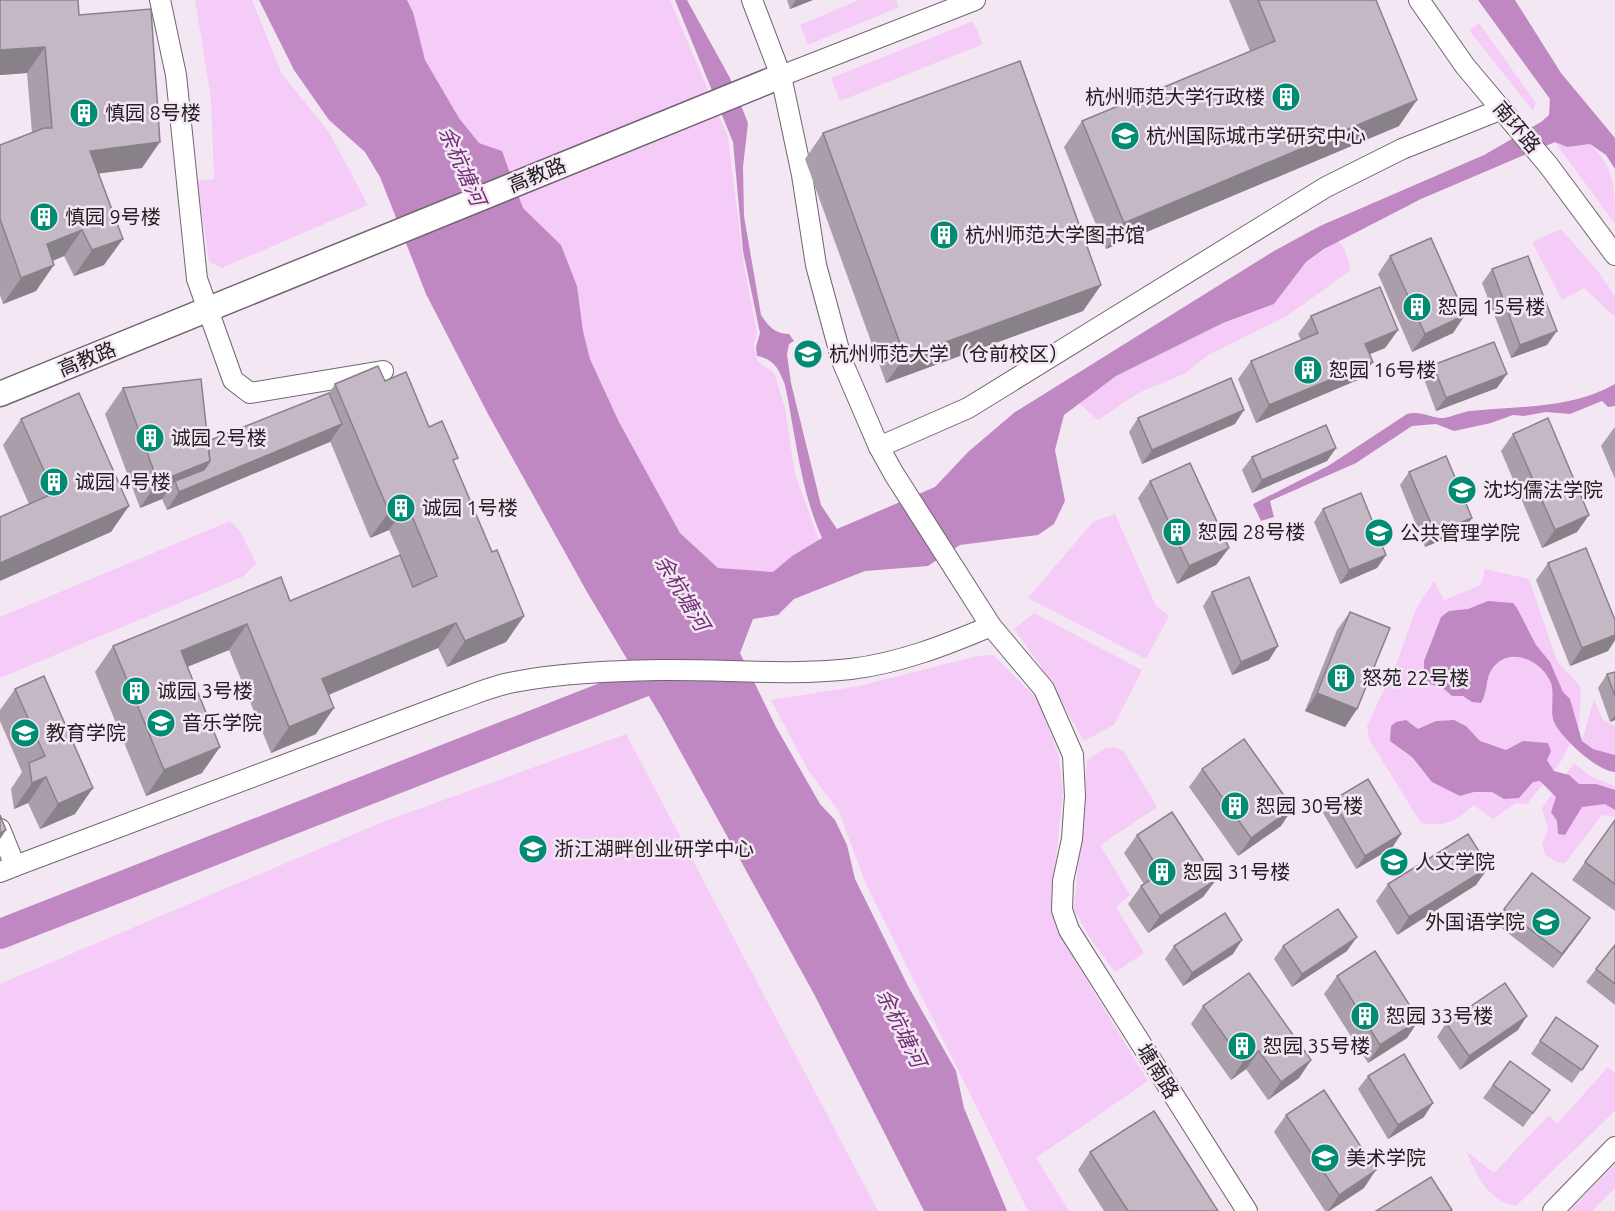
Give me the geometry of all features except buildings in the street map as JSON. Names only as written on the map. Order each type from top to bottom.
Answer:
[{"type":"street","points":[[160,0],[176,75],[197,279],[206,310],[233,380],[250,393],[383,371]]},
{"type":"street","name":"塘南路","points":[[753,0],[781,76],[802,175],[816,265],[842,361],[879,447],[894,474],[962,584],[991,626],[1044,688],[1072,755],[1075,796],[1072,839],[1063,881],[1062,910],[1069,930],[1247,1211]]},
{"type":"street","name":"高教路","points":[[2,387],[206,310],[589,153],[975,0]]},
{"type":"street","name":"南环路","points":[[1419,0],[1465,66],[1549,166],[1615,255]]},
{"type":"street","points":[[879,447],[968,408],[1326,187],[1402,149],[1506,113]]},
{"type":"street","points":[[0,829],[8,869],[449,703],[512,682],[569,674],[660,670],[772,674],[853,669],[905,658],[943,646],[991,626]]},
{"type":"street","points":[[1553,1211],[1615,1147]]},
{"type":"shaded area","points":[[195,0],[252,0],[282,74],[329,132],[368,205],[222,268],[209,262],[197,181],[214,179],[211,98]]},
{"type":"shaded area","points":[[407,0],[670,0],[728,137],[744,266],[757,332],[754,344],[757,361],[774,373],[785,408],[795,474],[819,540],[792,556],[773,572],[718,568],[680,533],[619,422],[590,359],[583,331],[577,286],[561,245],[523,208],[502,151],[479,143],[459,118],[425,60],[413,12]]},
{"type":"shaded area","points":[[859,0],[896,0],[899,7],[808,45],[800,25]]},
{"type":"shaded area","points":[[973,21],[983,44],[840,101],[831,78]]},
{"type":"shaded area","points":[[1479,23],[1536,103],[1533,111],[1469,30]]},
{"type":"shaded area","points":[[1555,142],[1567,147],[1590,144],[1604,161],[1614,188],[1615,224]]},
{"type":"shaded area","points":[[1561,229],[1597,270],[1615,296],[1615,317],[1584,288],[1562,300],[1532,242]]},
{"type":"shaded area","points":[[1338,241],[1344,248],[1351,270],[1287,316],[1210,354],[1184,374],[1138,393],[1098,420],[1078,403],[1116,376],[1223,323],[1274,304],[1306,262]]},
{"type":"shaded area","points":[[1115,514],[1156,606],[1169,616],[1146,659],[1028,598],[1093,522]]},
{"type":"shaded area","points":[[230,521],[240,531],[256,563],[244,576],[0,678],[0,617]]},
{"type":"shaded area","points":[[1485,569],[1529,579],[1557,661],[1581,687],[1579,726],[1560,763],[1527,804],[1516,803],[1493,819],[1473,805],[1461,816],[1449,822],[1421,823],[1369,739],[1367,726],[1398,659],[1416,609],[1434,581],[1444,600],[1481,585]]},
{"type":"shaded area","points":[[1034,613],[1142,670],[1114,725],[1084,741],[1040,665],[1014,629]]},
{"type":"shaded area","points":[[993,655],[1038,699],[1058,753],[1063,790],[1051,912],[1069,951],[1148,1081],[1036,1158],[1069,1211],[1028,1211],[865,882],[839,812],[808,770],[771,700],[859,686],[977,656]]},
{"type":"shaded area","points":[[1594,699],[1603,720],[1615,726],[1615,755],[1593,749],[1582,741]]},
{"type":"shaded area","name":"浙江湖畔创业研学中心","points":[[626,734],[878,1211],[0,1211],[0,984],[385,821]]},
{"type":"shaded area","points":[[1114,747],[1124,752],[1157,807],[1100,845],[1130,895],[1116,907],[1144,953],[1115,972],[1092,941],[1074,910],[1087,760],[1105,748]]},
{"type":"shaded area","points":[[1574,763],[1592,777],[1615,786],[1615,817],[1602,815],[1565,863],[1557,862],[1545,855],[1542,844],[1548,830],[1542,808]]},
{"type":"shaded area","points":[[1608,1067],[1615,1073],[1615,1111],[1516,1206],[1490,1193],[1479,1178],[1466,1151],[1494,1173],[1549,1115],[1557,1124]]},
{"type":"shaded area","points":[[1615,1164],[1615,1188],[1592,1211],[1569,1211]]},
{"type":"water","name":"余杭塘河","points":[[259,0],[407,0],[413,12],[425,60],[459,118],[479,143],[502,151],[523,208],[561,245],[577,286],[583,331],[590,359],[619,422],[680,533],[718,568],[773,572],[792,556],[822,538],[808,501],[785,385],[772,362],[757,356],[756,347],[760,333],[743,251],[733,142],[675,0],[687,0],[730,78],[748,123],[743,167],[744,216],[761,315],[772,329],[789,334],[794,341],[789,344],[787,354],[791,383],[821,505],[837,529],[935,487],[968,452],[1015,412],[1274,251],[1320,226],[1484,155],[1541,122],[1549,115],[1550,99],[1478,0],[1515,0],[1561,73],[1615,138],[1615,169],[1606,155],[1590,144],[1567,147],[1555,142],[1421,199],[1324,249],[1306,262],[1274,304],[1223,323],[1116,376],[1064,415],[1055,450],[1065,501],[1054,524],[1038,535],[960,545],[928,566],[865,571],[794,599],[778,615],[753,619],[740,653],[776,727],[820,804],[835,820],[847,845],[855,879],[908,986],[956,1071],[964,1108],[1007,1211],[924,1211],[814,994],[662,718],[587,592],[488,414],[426,294],[380,177],[365,152],[329,120],[294,70]]},
{"type":"water","points":[[1615,384],[1615,406],[1608,407],[1602,401],[1570,414],[1546,412],[1524,416],[1513,415],[1491,423],[1454,431],[1436,424],[1412,426],[1356,463],[1270,501],[1274,517],[1261,521],[1253,504],[1328,466],[1407,414],[1417,413],[1443,418],[1470,411],[1544,405],[1581,398]]},
{"type":"water","points":[[1488,601],[1513,603],[1517,608],[1536,645],[1550,662],[1563,692],[1570,699],[1582,741],[1593,749],[1615,755],[1615,772],[1590,761],[1559,731],[1552,715],[1551,683],[1547,675],[1533,662],[1516,657],[1499,662],[1490,673],[1481,703],[1472,702],[1463,696],[1452,696],[1443,688],[1427,683],[1424,675],[1424,661],[1441,617],[1449,611],[1468,609]]},
{"type":"water","points":[[1406,720],[1418,729],[1436,721],[1454,720],[1466,726],[1480,741],[1506,750],[1523,741],[1548,743],[1551,751],[1547,760],[1554,771],[1569,775],[1579,784],[1596,784],[1615,790],[1615,810],[1605,804],[1582,807],[1565,835],[1558,834],[1557,821],[1551,812],[1556,797],[1540,781],[1533,782],[1519,798],[1504,799],[1492,792],[1474,792],[1460,796],[1432,782],[1412,757],[1390,741],[1391,726],[1396,722]]},
{"type":"waterway","points":[[0,934],[679,668]]},
{"type":"place","name":"杭州师范大学行政楼","points":[[1286,97]]},
{"type":"place","name":"慎园 8号楼","points":[[84,113]]},
{"type":"place","name":"杭州国际城市学研究中心","points":[[1125,136]]},
{"type":"place","name":"慎园 9号楼","points":[[44,217]]},
{"type":"place","name":"杭州师范大学图书馆","points":[[944,235]]},
{"type":"place","name":"恕园 15号楼","points":[[1417,307]]},
{"type":"place","name":"杭州师范大学（仓前校区）","points":[[808,354]]},
{"type":"place","name":"恕园 16号楼","points":[[1308,370]]},
{"type":"place","name":"诚园 2号楼","points":[[150,438]]},
{"type":"place","name":"诚园 4号楼","points":[[54,482]]},
{"type":"place","name":"沈均儒法学院","points":[[1462,490]]},
{"type":"place","name":"诚园 1号楼","points":[[401,508]]},
{"type":"place","name":"恕园 28号楼","points":[[1177,532]]},
{"type":"place","name":"公共管理学院","points":[[1379,533]]},
{"type":"place","name":"怒苑 22号楼","points":[[1341,678]]},
{"type":"place","name":"诚园 3号楼","points":[[136,691]]},
{"type":"place","name":"音乐学院","points":[[161,723]]},
{"type":"place","name":"教育学院","points":[[25,733]]},
{"type":"place","name":"恕园 30号楼","points":[[1235,806]]},
{"type":"place","name":"浙江湖畔创业研学中心","points":[[533,849]]},
{"type":"place","name":"人文学院","points":[[1394,862]]},
{"type":"place","name":"恕园 31号楼","points":[[1162,872]]},
{"type":"place","name":"外国语学院","points":[[1546,922]]},
{"type":"place","name":"恕园 33号楼","points":[[1365,1016]]},
{"type":"place","name":"恕园 35号楼","points":[[1242,1046]]},
{"type":"place","name":"美术学院","points":[[1325,1158]]}]
